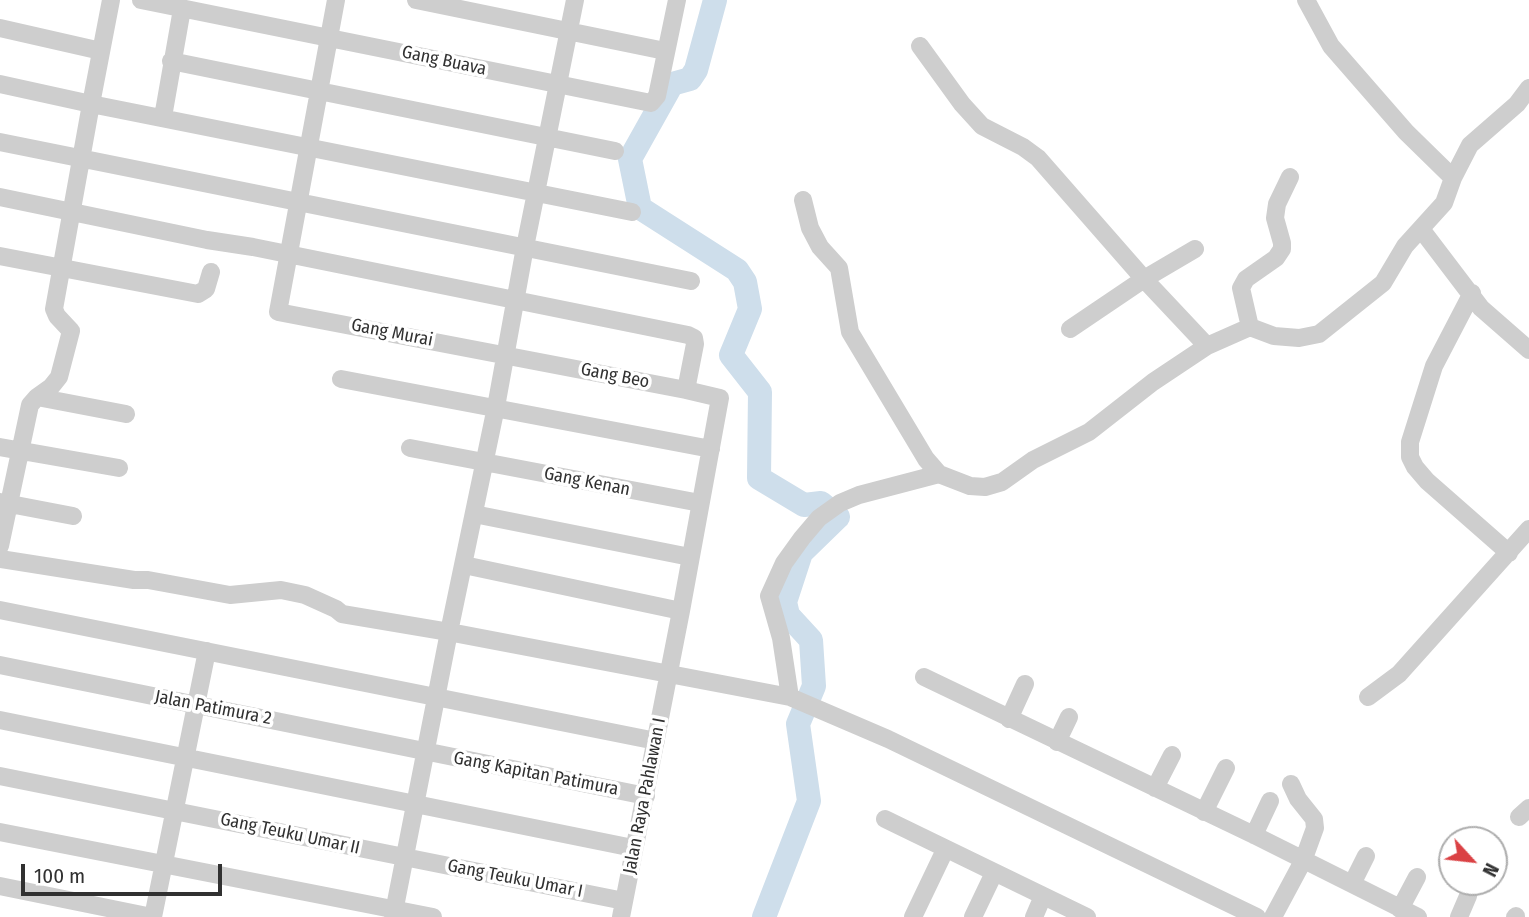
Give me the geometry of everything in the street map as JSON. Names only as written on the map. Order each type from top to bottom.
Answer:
[{"type":"street","points":[[0,546],[4,503],[20,452],[30,405],[59,377],[71,331],[54,309],[111,0]]},
{"type":"street","name":"Gang Buava","points":[[141,0],[650,103],[657,96],[665,51]]},
{"type":"street","points":[[288,255],[336,0]]},
{"type":"street","points":[[416,0],[665,51],[677,0]]},
{"type":"street","points":[[394,913],[575,0]]},
{"type":"street","points":[[1306,0],[1331,46],[1406,132],[1453,178]]},
{"type":"street","points":[[163,117],[182,9]]},
{"type":"street","points":[[0,28],[101,51]]},
{"type":"street","points":[[920,46],[961,104],[982,126],[1023,147],[1038,158],[1207,346]]},
{"type":"street","points":[[171,61],[615,151]]},
{"type":"street","points":[[0,84],[632,212]]},
{"type":"street","points":[[803,200],[810,228],[820,247],[839,268],[850,332],[926,459],[939,474],[970,486],[985,487],[1002,482],[1033,460],[1089,432],[1153,382],[1207,346],[1250,327],[1274,336],[1299,338],[1319,334],[1383,283],[1405,246],[1444,203],[1470,145],[1517,104],[1529,88]]},
{"type":"street","points":[[0,142],[691,281]]},
{"type":"street","points":[[1250,327],[1241,288],[1245,279],[1276,258],[1282,249],[1275,218],[1277,204],[1290,177]]},
{"type":"street","points":[[0,197],[688,335],[694,338],[695,344],[686,390]]},
{"type":"street","points":[[1421,229],[1482,308],[1529,350]]},
{"type":"street","points":[[1070,329],[1144,279],[1195,249]]},
{"type":"street","name":"Gang Murai","points":[[288,255],[278,312],[506,355]]},
{"type":"street","points":[[0,256],[198,294],[206,289],[211,272]]},
{"type":"street","points":[[1472,293],[1434,366],[1410,442],[1410,457],[1427,481],[1509,553]]},
{"type":"street","name":"Gang Beo","points":[[506,355],[716,396],[720,401]]},
{"type":"street","points":[[341,379],[710,449]]},
{"type":"street","points":[[37,397],[126,414]]},
{"type":"street","name":"Jalan Raya Pahlawan I","points":[[622,909],[681,611],[690,557],[694,502],[710,449],[720,401]]},
{"type":"street","points":[[0,447],[119,468]]},
{"type":"street","name":"Gang Kenan","points":[[410,448],[694,502]]},
{"type":"street","points":[[793,698],[769,596],[784,563],[819,518],[841,503],[903,482],[939,474]]},
{"type":"street","points":[[4,503],[73,516]]},
{"type":"street","points":[[474,514],[690,557]]},
{"type":"street","points":[[1368,697],[1399,674],[1529,529]]},
{"type":"street","points":[[0,559],[148,580],[230,595],[281,590],[305,595],[337,609],[342,614],[793,698],[900,745],[1257,917]]},
{"type":"street","points":[[464,565],[681,611]]},
{"type":"street","points":[[0,610],[656,741]]},
{"type":"street","points":[[0,886],[153,917],[207,651]]},
{"type":"street","name":"Jalan Patimura 2","points":[[0,665],[426,751]]},
{"type":"street","points":[[924,677],[1418,917]]},
{"type":"street","points":[[1009,719],[1025,684]]},
{"type":"street","points":[[1057,742],[1069,717]]},
{"type":"street","points":[[0,720],[633,848]]},
{"type":"street","name":"Gang Kapitan Patimura","points":[[426,751],[646,796]]},
{"type":"street","points":[[1155,789],[1172,755]]},
{"type":"street","points":[[1204,812],[1226,768]]},
{"type":"street","name":"Gang Teuku Umar II","points":[[0,776],[405,857]]},
{"type":"street","points":[[1273,917],[1303,861],[1315,822],[1298,800],[1291,784]]},
{"type":"street","points":[[1254,835],[1270,801]]},
{"type":"street","points":[[885,819],[1087,917]]},
{"type":"street","points":[[0,832],[394,913],[433,917]]},
{"type":"street","points":[[913,917],[945,850]]},
{"type":"street","points":[[1352,884],[1366,856]]},
{"type":"street","name":"Gang Teuku Umar I","points":[[405,857],[622,909]]},
{"type":"street","points":[[973,917],[994,873]]},
{"type":"street","points":[[1400,909],[1417,877]]},
{"type":"street","points":[[1034,917],[1043,896]]},
{"type":"street","points":[[1459,917],[1468,896]]},
{"type":"waterway","points":[[715,0],[696,70],[690,79],[672,84],[630,159],[640,208],[737,270],[745,282],[750,309],[731,355],[760,392],[759,478],[804,505],[821,503],[838,517],[801,553],[785,602],[788,615],[811,640],[814,686],[798,724],[809,801],[764,917]]}]
